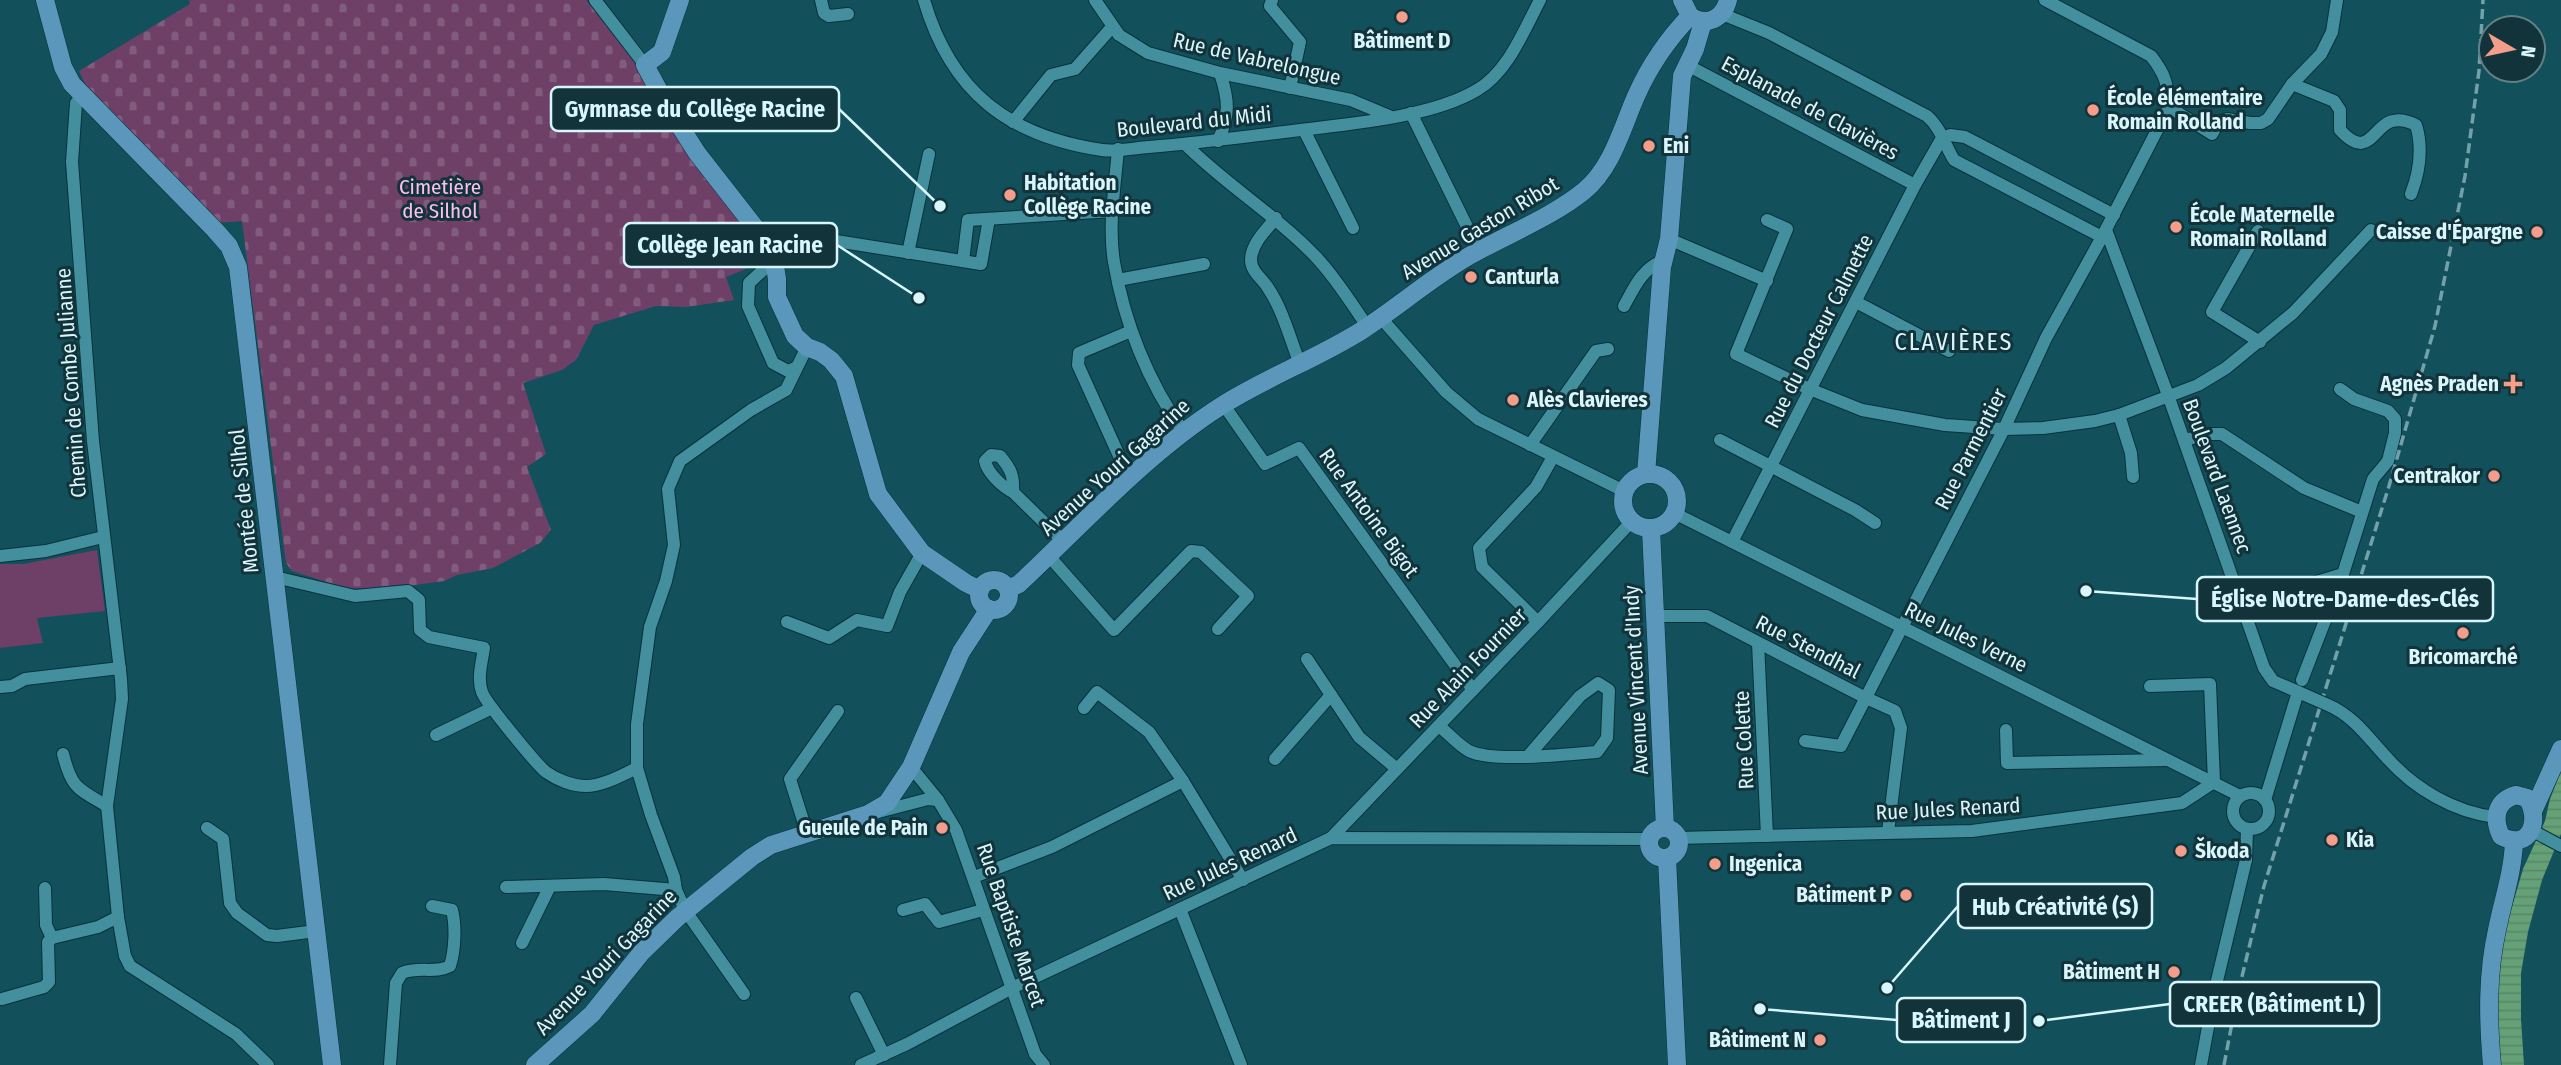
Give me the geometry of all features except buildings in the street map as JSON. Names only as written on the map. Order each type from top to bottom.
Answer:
[{"type":"street","name":"Montée de Silhol","points":[[45,0],[63,67],[82,96],[215,230],[234,255],[242,280],[332,1065]]},
{"type":"street","points":[[595,0],[645,65],[697,153],[757,230],[774,260],[777,297],[795,336],[831,360],[844,376],[877,494],[922,553],[979,590]]},
{"type":"street","points":[[645,65],[662,52],[680,0]]},
{"type":"street","points":[[821,0],[824,13],[829,16],[849,14]]},
{"type":"street","name":"Boulevard du Midi","points":[[924,0],[942,47],[958,75],[983,102],[1035,134],[1104,150],[1218,141],[1304,130],[1411,113],[1440,105],[1478,90],[1501,69],[1540,0]]},
{"type":"street","name":"Rue de Vabrelongue","points":[[1095,0],[1119,35],[1148,53],[1220,74],[1350,100],[1389,117]]},
{"type":"street","points":[[1272,0],[1270,6],[1300,42],[1290,88]]},
{"type":"street","points":[[2045,0],[2151,56],[2163,71],[2169,107],[2212,134],[2219,122],[2227,119],[2261,123],[2268,119],[2292,84],[2321,54],[2332,32],[2337,0]]},
{"type":"street","points":[[1651,475],[1672,268],[1669,239],[1682,76],[1687,65],[1692,13],[1714,20],[1725,7]]},
{"type":"street","name":"Esplanade de Clavières","points":[[1725,7],[1927,116],[1937,124],[1954,160],[2104,233]]},
{"type":"street","name":"Avenue Gaston Ribot","points":[[1374,322],[1438,275],[1566,204],[1592,183],[1617,144],[1653,63],[1692,13]]},
{"type":"street","points":[[1013,122],[1051,75],[1075,68],[1112,27]]},
{"type":"street","name":"Esplanade de Clavières","points":[[1687,65],[1914,185]]},
{"type":"street","points":[[1218,141],[1225,128],[1228,108],[1228,95],[1220,74]]},
{"type":"street","points":[[2292,84],[2334,101],[2340,110],[2340,130],[2349,140],[2358,143],[2370,141],[2385,122],[2392,119],[2403,119],[2416,125],[2420,138],[2417,177],[2411,194]]},
{"type":"street","name":"Chemin de Combe Julianne","points":[[82,96],[76,103],[72,162],[93,441],[120,668],[122,699],[107,806],[118,917],[125,956],[130,966],[236,1034],[268,1065]]},
{"type":"street","name":"Rue Parmentier","points":[[1902,626],[2004,429],[2046,338],[2114,215],[2169,107]]},
{"type":"street","points":[[1411,113],[1479,251]]},
{"type":"street","points":[[1304,130],[1353,228]]},
{"type":"street","points":[[1942,138],[1950,135],[1965,137],[2114,215]]},
{"type":"street","name":"Rue du Docteur Calmette","points":[[1732,542],[1914,185],[1942,138]]},
{"type":"street","points":[[1185,144],[1201,160],[1276,218],[1317,257],[1374,322],[1460,405],[1478,419],[1624,491]]},
{"type":"street","points":[[1118,149],[1113,211],[1113,254],[1118,280],[1131,331],[1158,391],[1183,431]]},
{"type":"street","points":[[908,253],[929,154]]},
{"type":"street","points":[[963,261],[968,220],[1113,211]]},
{"type":"street","points":[[1276,218],[1258,240],[1251,258],[1253,268],[1269,288],[1300,364]]},
{"type":"street","points":[[757,230],[981,264],[989,219]]},
{"type":"street","points":[[1736,354],[1787,229],[1768,220]]},
{"type":"street","points":[[1723,349],[1862,410],[1945,425],[2004,429],[2063,426],[2119,415],[2198,385],[2225,368],[2293,313],[2371,230]]},
{"type":"street","points":[[2258,231],[2212,312],[2260,342]]},
{"type":"street","name":"Boulevard Laennec","points":[[2104,233],[2168,396],[2264,668],[2273,681],[2300,686],[2312,698],[2351,718],[2414,784],[2438,799],[2482,816],[2495,817]]},
{"type":"street","points":[[1651,475],[1662,261],[1669,239]]},
{"type":"street","points":[[1669,239],[1768,281]]},
{"type":"street","points":[[774,260],[749,283],[748,306],[773,363],[788,371],[795,368]]},
{"type":"street","points":[[1624,306],[1639,279],[1653,265],[1662,261]]},
{"type":"street","points":[[1118,280],[1204,264]]},
{"type":"street","points":[[1856,302],[1950,351]]},
{"type":"street","name":"Avenue Youri Gagarine","points":[[1008,589],[1019,584],[1183,431],[1223,404],[1374,322]]},
{"type":"street","points":[[1129,480],[1077,359],[1079,353],[1131,331]]},
{"type":"street","points":[[744,994],[685,910],[676,890],[637,768],[637,723],[650,627],[666,581],[674,545],[668,489],[680,461],[751,410],[786,390],[807,346]]},
{"type":"street","points":[[1530,445],[1596,351],[1608,349]]},
{"type":"street","points":[[2266,800],[2254,793],[2240,796],[2234,804],[2233,814],[2238,824],[2247,829],[2256,829],[2269,817],[2266,800],[2300,686],[2343,574],[2373,479],[2388,461],[2395,433],[2395,419],[2388,411],[2354,399],[2340,389]]},
{"type":"street","name":"Rue Antoine Bigot","points":[[1223,404],[1265,464],[1298,448],[1473,690]]},
{"type":"street","points":[[2119,415],[2131,453],[2133,477]]},
{"type":"street","points":[[2184,440],[2222,434],[2304,488],[2362,512]]},
{"type":"street","points":[[1720,440],[1875,523]]},
{"type":"street","points":[[1538,622],[1482,566],[1479,548],[1536,487],[1553,457]]},
{"type":"street","points":[[1651,475],[1672,485],[1676,494],[1674,513],[1669,522],[1651,529],[1631,522],[1623,507],[1624,491],[1637,477],[1651,475]]},
{"type":"street","points":[[1013,492],[1064,542]]},
{"type":"street","name":"Rue Jules Verne","points":[[1674,513],[2240,796]]},
{"type":"street","name":"Rue Alain Fournier","points":[[1331,838],[1631,522]]},
{"type":"street","name":"Avenue Vincent d'Indy","points":[[1651,529],[1671,833]]},
{"type":"street","points":[[0,556],[46,551],[103,537]]},
{"type":"street","points":[[1049,556],[1114,630],[1191,551],[1201,552],[1248,596],[1218,629]]},
{"type":"street","points":[[787,622],[829,638],[857,620],[887,626],[900,592],[922,553]]},
{"type":"street","points":[[2243,604],[2343,574]]},
{"type":"street","points":[[275,577],[355,596],[408,591],[419,600],[420,630],[429,637],[484,648],[480,676],[482,692],[492,708],[545,771],[567,783],[587,786],[613,779],[637,768]]},
{"type":"street","points":[[994,580],[1005,584],[1009,598],[1004,606],[989,609],[981,602],[979,590],[988,581],[994,580]]},
{"type":"street","name":"Avenue Youri Gagarine","points":[[535,1065],[592,1014],[641,953],[685,910],[771,845],[868,814],[887,803],[911,767],[961,652],[989,609]]},
{"type":"street","name":"Rue Stendhal","points":[[1656,616],[1707,616],[1864,697],[1902,626]]},
{"type":"street","name":"Rue Colette","points":[[1758,643],[1767,835]]},
{"type":"street","points":[[1307,659],[1359,737],[1397,769]]},
{"type":"street","points":[[0,687],[12,686],[25,679],[120,668]]},
{"type":"street","points":[[1439,726],[1470,751],[1500,757],[1597,752],[1607,738],[1609,690],[1598,683],[1580,696],[1529,755]]},
{"type":"street","points":[[2150,686],[2210,684],[2214,782]]},
{"type":"street","points":[[1084,708],[1097,692],[1149,732],[1183,781],[1243,880]]},
{"type":"street","points":[[1275,759],[1331,695]]},
{"type":"street","points":[[1805,741],[1840,746],[1864,697],[1895,711],[1901,728],[1888,832]]},
{"type":"street","points":[[436,735],[492,708]]},
{"type":"street","points":[[807,833],[790,779],[838,711]]},
{"type":"street","points":[[2006,730],[2007,763],[2169,760]]},
{"type":"street","points":[[2534,832],[2530,803],[2561,750]]},
{"type":"street","points":[[63,754],[70,780],[78,789],[107,806]]},
{"type":"street","name":"Rue Baptiste Marcet","points":[[911,767],[938,800],[956,830],[1035,1054],[1044,1065]]},
{"type":"street","points":[[974,877],[1052,847],[1183,781]]},
{"type":"street","name":"Rue Jules Renard","points":[[1671,833],[1767,835],[1972,831],[2182,803],[2214,782]]},
{"type":"street","points":[[2530,803],[2516,795],[2510,796],[2498,806],[2495,817],[2501,836],[2514,841],[2534,832]]},
{"type":"street","points":[[868,814],[928,799],[938,800]]},
{"type":"street","points":[[207,828],[223,839],[230,902],[237,913],[267,935],[316,931]]},
{"type":"street","points":[[1658,829],[1671,833],[1677,850],[1667,858],[1655,856],[1651,851],[1649,839],[1658,829]]},
{"type":"street","points":[[2201,1065],[2215,989],[2246,860],[2247,829]]},
{"type":"street","points":[[2534,832],[2560,846]]},
{"type":"street","name":"Rue Jules Renard","points":[[861,1065],[881,1059],[1012,988],[1331,838],[1649,839]]},
{"type":"street","points":[[2492,1065],[2488,1019],[2490,976],[2496,932],[2510,881],[2514,841]]},
{"type":"street","points":[[1667,858],[1677,1065]]},
{"type":"street","name":"Avenue Youri Gagarine","points":[[506,887],[604,884],[676,890]]},
{"type":"street","points":[[522,943],[550,886]]},
{"type":"street","points":[[45,888],[46,925],[52,938]]},
{"type":"street","points":[[903,910],[925,904],[939,922],[984,910]]},
{"type":"street","points":[[390,1065],[396,983],[402,972],[411,969],[442,970],[450,967],[452,910],[432,906]]},
{"type":"street","points":[[1180,909],[1241,1065]]},
{"type":"street","points":[[2,999],[44,987],[49,982],[47,949],[52,938],[98,927],[118,917]]},
{"type":"street","points":[[856,998],[881,1059]]},
{"type":"green space","name":"Cimetière de Silhol","points":[[189,0],[586,0],[639,67],[669,123],[757,246],[753,266],[726,277],[734,300],[686,307],[656,306],[594,325],[576,360],[562,370],[523,383],[546,454],[527,467],[551,530],[540,543],[493,568],[457,575],[444,581],[386,589],[345,588],[292,571],[286,563],[242,221],[217,223],[89,93],[79,71],[190,4]]},
{"type":"green space","points":[[97,550],[105,611],[37,618],[43,643],[0,648],[0,564],[23,564]]},
{"type":"shaded area","points":[[2561,771],[2561,834],[2542,880],[2528,932],[2521,973],[2524,1065],[2498,1065],[2497,1003],[2507,924],[2523,869],[2545,821]]},
{"type":"railway","points":[[2224,1065],[2237,997],[2264,886],[2389,486],[2435,326],[2465,176],[2479,71],[2483,0]]},
{"type":"place","name":"Bâtiment D","points":[[1402,17]]},
{"type":"place","name":"École élémentaire Romain Rolland","points":[[2093,110]]},
{"type":"place","name":"Eni","points":[[1649,146]]},
{"type":"place","name":"Habitation Collège Racine","points":[[1010,195]]},
{"type":"place","name":"Gymnase du Collège Racine","points":[[940,206]]},
{"type":"place","name":"École Maternelle Romain Rolland","points":[[2176,227]]},
{"type":"place","name":"Caisse d'Épargne","points":[[2537,232]]},
{"type":"place","name":"Canturla","points":[[1471,277]]},
{"type":"place","name":"Collège Jean Racine","points":[[919,298]]},
{"type":"place","name":"Agnès Praden","points":[[2513,384]]},
{"type":"place","name":"Alès Clavieres","points":[[1513,400]]},
{"type":"place","name":"Centrakor","points":[[2494,476]]},
{"type":"place","name":"Église Notre-Dame-des-Clés","points":[[2086,591]]},
{"type":"place","name":"Bricomarché","points":[[2463,633]]},
{"type":"place","name":"Gueule de Pain","points":[[942,828]]},
{"type":"place","name":"Kia","points":[[2332,840]]},
{"type":"place","name":"Škoda","points":[[2181,851]]},
{"type":"place","name":"Ingenica","points":[[1715,864]]},
{"type":"place","name":"Bâtiment P","points":[[1906,895]]},
{"type":"place","name":"Bâtiment H","points":[[2174,972]]},
{"type":"place","name":"Hub Créativité (S)","points":[[1887,988]]},
{"type":"place","name":"Bâtiment J","points":[[1760,1009]]},
{"type":"place","name":"CREER (Bâtiment L)","points":[[2039,1021]]},
{"type":"place","name":"Bâtiment N","points":[[1820,1040]]},
{"type":"district","name":"CLAVIÈRES","points":[[1954,342]]}]
